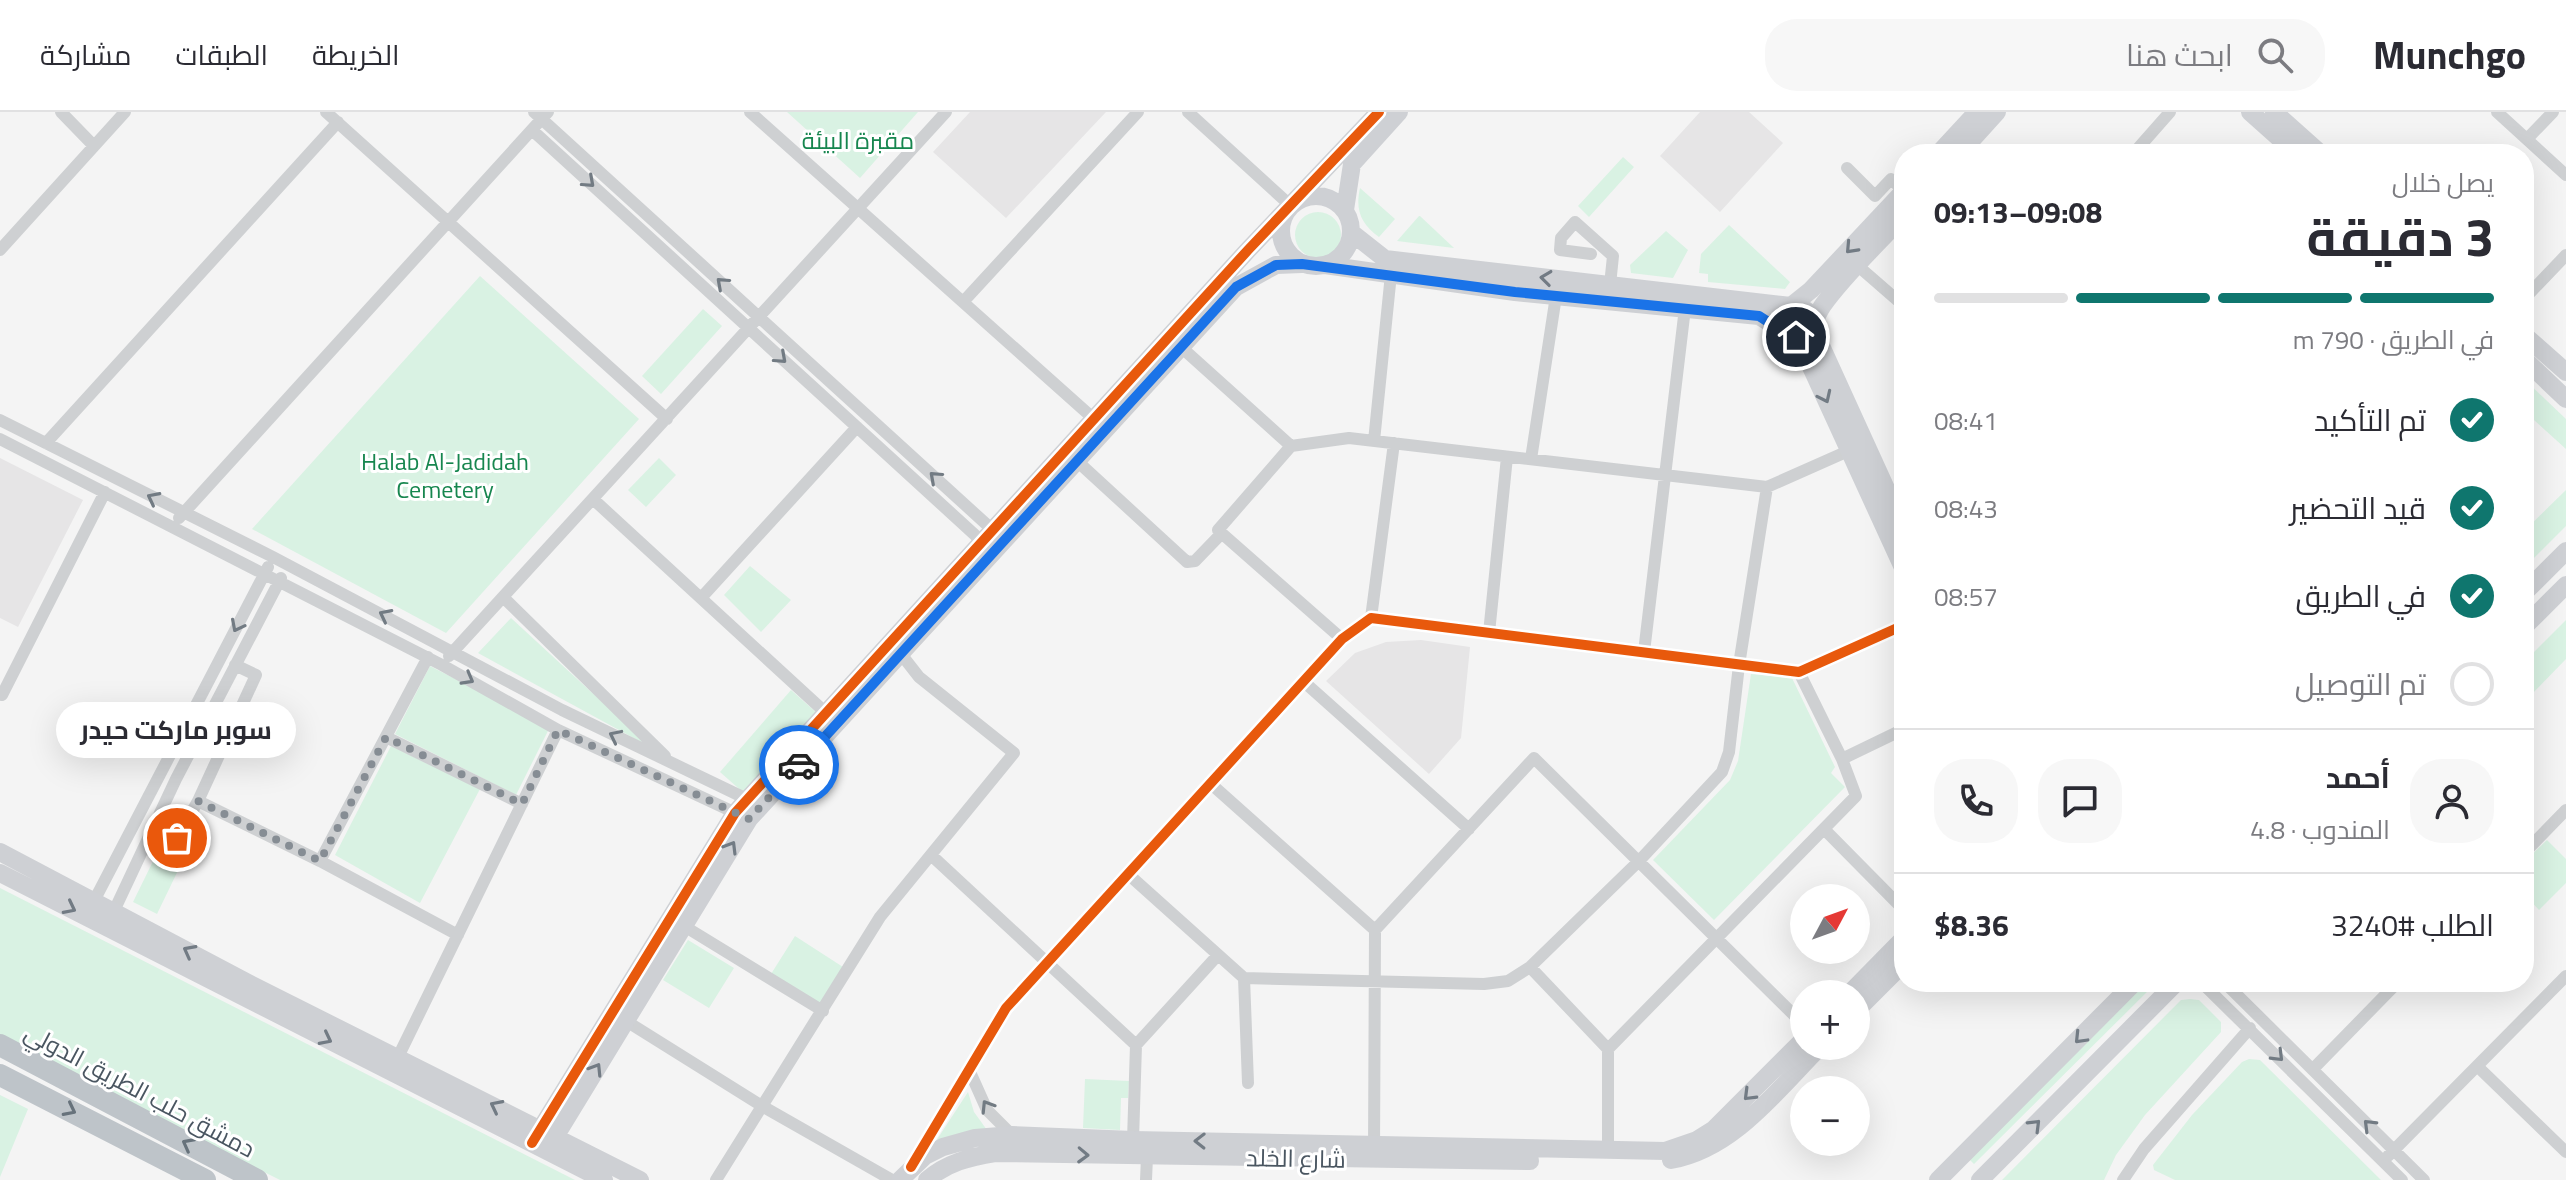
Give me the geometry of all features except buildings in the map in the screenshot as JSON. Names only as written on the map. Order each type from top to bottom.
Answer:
[{"type":"highway","name":"دمشق حلب الطريق الدولي","points":[[0,1045],[257,1180]]},
{"type":"highway","points":[[0,1075],[205,1180]]},
{"type":"street","points":[[61,112],[94,146]]},
{"type":"street","points":[[0,250],[125,112]]},
{"type":"street","points":[[326,112],[667,419]]},
{"type":"street","points":[[750,112],[1094,419]]},
{"type":"street","points":[[442,665],[946,112]]},
{"type":"street","points":[[963,302],[1138,112]]},
{"type":"street","points":[[1188,112],[1291,206]]},
{"type":"street","points":[[1067,465],[1094,419],[1379,112]]},
{"type":"street","points":[[1399,112],[1352,164],[1345,210],[1352,233],[1385,259],[1568,292],[1610,285],[1805,308],[1894,543]]},
{"type":"street","points":[[1947,144],[1977,112]]},
{"type":"street","points":[[1968,144],[1997,112]]},
{"type":"street","points":[[2142,144],[2170,112]]},
{"type":"street","points":[[2250,112],[2286,144]]},
{"type":"street","points":[[2274,112],[2310,144]]},
{"type":"street","points":[[2497,112],[2532,144]]},
{"type":"street","points":[[2527,139],[2553,112]]},
{"type":"street","points":[[171,526],[532,130],[541,114],[760,317],[993,541]]},
{"type":"street","points":[[46,443],[338,122]]},
{"type":"street","points":[[532,130],[857,427],[993,541]]},
{"type":"street","points":[[2534,145],[2566,175]]},
{"type":"street","points":[[1847,168],[1875,196],[1891,179],[1894,182]]},
{"type":"street","points":[[1302,264],[1292,257],[1281,238],[1284,216],[1291,206],[1301,199],[1324,197],[1345,210]]},
{"type":"street","points":[[1894,202],[1811,290],[1785,309],[1780,320],[1784,332],[1806,356],[1894,510]]},
{"type":"street","points":[[1591,254],[1560,250],[1561,238],[1575,222],[1613,256],[1610,285]]},
{"type":"street","points":[[543,1139],[748,809],[826,713],[1236,287],[1276,265],[1325,265],[1759,316],[1790,336],[1803,336],[1824,303],[1894,226]]},
{"type":"street","points":[[1325,265],[1344,254],[1352,233]]},
{"type":"street","points":[[2534,289],[2566,255]]},
{"type":"street","points":[[1858,266],[1894,297]]},
{"type":"street","points":[[1374,441],[1391,274]]},
{"type":"street","points":[[1531,459],[1568,292]]},
{"type":"street","points":[[1644,652],[1685,308]]},
{"type":"street","points":[[2534,344],[2566,372]]},
{"type":"street","points":[[1181,347],[1291,446]]},
{"type":"street","points":[[2534,369],[2566,399]]},
{"type":"street","points":[[0,420],[273,557],[562,710],[672,763],[748,809]]},
{"type":"street","points":[[701,598],[857,427]]},
{"type":"street","points":[[1342,639],[1218,530],[1291,446],[1349,438],[1767,487],[1858,447]]},
{"type":"street","points":[[0,439],[428,657],[558,730],[748,809]]},
{"type":"street","points":[[1371,618],[1394,443]]},
{"type":"street","points":[[1489,633],[1507,457]]},
{"type":"street","points":[[1067,465],[1187,562],[1195,561],[1222,533]]},
{"type":"street","points":[[1128,874],[1244,978],[1375,983],[1484,984],[1508,981],[1530,967],[1639,861],[1722,772],[1729,752],[1739,665],[1767,487]]},
{"type":"street","points":[[2,695],[105,492]]},
{"type":"street","points":[[594,500],[826,713]]},
{"type":"street","points":[[543,1139],[626,1021],[684,926],[748,809],[901,654],[993,541]]},
{"type":"street","points":[[2534,583],[2566,551]]},
{"type":"street","points":[[94,901],[273,557]]},
{"type":"street","points":[[114,911],[176,779],[287,565]]},
{"type":"street","points":[[2534,617],[2566,585]]},
{"type":"street","points":[[504,598],[672,763]]},
{"type":"street","points":[[905,1173],[949,1100],[970,1072],[1006,1008],[1342,639],[1371,618],[1799,672],[1894,629]]},
{"type":"street","points":[[716,1180],[880,917],[1014,753],[919,677],[901,654]]},
{"type":"street","points":[[320,861],[428,657]]},
{"type":"street","points":[[153,827],[177,838],[198,801],[256,675],[235,665]]},
{"type":"street","points":[[1608,1049],[1856,796],[1842,759],[1799,672]]},
{"type":"street","points":[[1303,681],[1469,829]]},
{"type":"street","points":[[398,1057],[558,730]]},
{"type":"street","points":[[1842,759],[1894,734]]},
{"type":"street","points":[[386,737],[522,804]]},
{"type":"street","points":[[1374,1151],[1375,930],[1534,758],[1790,1011]]},
{"type":"street","points":[[161,771],[176,779]]},
{"type":"street","points":[[1210,783],[1375,930]]},
{"type":"street","points":[[198,801],[320,861],[458,935]]},
{"type":"street","points":[[2534,843],[2566,810]]},
{"type":"street","points":[[1824,829],[1894,900]]},
{"type":"street","points":[[0,852],[248,983],[398,1057],[543,1139],[604,1180]]},
{"type":"street","points":[[931,855],[1136,1045]]},
{"type":"street","points":[[0,873],[543,1139],[640,1180]]},
{"type":"street","points":[[684,926],[823,1011]]},
{"type":"street","points":[[1863,980],[1894,948]]},
{"type":"street","points":[[1133,1140],[1136,1045],[1218,955]]},
{"type":"street","points":[[1530,967],[1608,1049],[1608,1151]]},
{"type":"street","points":[[1870,997],[1894,973]]},
{"type":"street","points":[[2383,1161],[2566,976]]},
{"type":"street","points":[[1244,978],[1248,1083]]},
{"type":"street","points":[[1938,1180],[2125,992]]},
{"type":"street","points":[[1980,1180],[2167,992]]},
{"type":"street","points":[[2212,992],[2402,1180]]},
{"type":"street","points":[[2234,992],[2424,1180]]},
{"type":"street","points":[[2313,1069],[2388,992]]},
{"type":"street","points":[[626,1021],[762,1106],[892,1180]]},
{"type":"street","points":[[2128,1178],[2144,1149],[2250,1028]]},
{"type":"street","points":[[905,1173],[943,1147],[975,1138],[1021,1141],[1133,1140],[1374,1151],[1665,1151],[1697,1140],[1721,1123],[1790,1053]]},
{"type":"street","name":"شارع الخلد","points":[[927,1180],[949,1165],[1021,1141],[1147,1157],[1374,1151],[1657,1162],[1689,1156],[1718,1143],[1807,1060]]},
{"type":"street","points":[[2477,1066],[2566,1152]]},
{"type":"street","points":[[970,1072],[987,1110],[1021,1141]]},
{"type":"street","points":[[1146,1180],[1147,1157]]},
{"type":"street","points":[[1955,1163],[1972,1180]]},
{"type":"shaded area","points":[[970,112],[1106,112],[1006,218],[933,152]]},
{"type":"shaded area","points":[[1700,112],[1749,112],[1783,143],[1720,212],[1660,156]]},
{"type":"shaded area","points":[[0,458],[83,500],[18,627],[0,618]]},
{"type":"shaded area","points":[[1421,640],[1470,647],[1461,738],[1429,774],[1326,681],[1355,653],[1386,642]]},
{"type":"green space","name":"مقبرة البيئة","points":[[787,112],[918,112],[860,178]]},
{"type":"green space","points":[[1623,157],[1634,167],[1589,217],[1578,206]]},
{"type":"green space","points":[[1360,188],[1395,219],[1379,237],[1361,216],[1358,203]]},
{"type":"green space","points":[[1318,212],[1334,219],[1341,235],[1334,251],[1318,258],[1302,251],[1295,235],[1302,219]]},
{"type":"green space","points":[[1420,216],[1454,248],[1397,241]]},
{"type":"green space","points":[[1729,225],[1790,282],[1785,289],[1708,282],[1708,274],[1699,273],[1701,254]]},
{"type":"green space","points":[[1666,231],[1688,250],[1673,278],[1631,273],[1630,265]]},
{"type":"green space","name":"Halab Al-Jadidah Cemetery","points":[[480,276],[639,419],[446,633],[252,529]]},
{"type":"green space","points":[[703,309],[722,326],[661,394],[642,376]]},
{"type":"green space","points":[[2534,389],[2566,419],[2566,449],[2534,420]]},
{"type":"green space","points":[[659,458],[676,475],[646,507],[628,490]]},
{"type":"green space","points":[[2566,490],[2566,526],[2534,558],[2534,521]]},
{"type":"green space","points":[[750,566],[791,600],[761,632],[724,595]]},
{"type":"green space","points":[[511,618],[652,748],[478,653]]},
{"type":"green space","points":[[2566,620],[2566,659],[2534,692],[2534,652]]},
{"type":"green space","points":[[430,666],[550,727],[516,795],[395,734]]},
{"type":"green space","points":[[1751,674],[1792,678],[1835,767],[1831,773],[1845,787],[1714,920],[1653,860],[1730,780],[1738,761]]},
{"type":"green space","points":[[791,690],[818,714],[746,795],[720,772]]},
{"type":"green space","points":[[391,746],[480,789],[420,903],[335,855]]},
{"type":"green space","points":[[2547,840],[2566,859],[2566,883],[2539,910],[2534,905],[2534,852]]},
{"type":"green space","points":[[162,843],[186,854],[157,914],[133,902]]},
{"type":"green space","points":[[0,888],[575,1180],[280,1180],[0,1039]]},
{"type":"green space","points":[[795,936],[843,967],[819,1005],[771,974]]},
{"type":"green space","points":[[688,940],[734,968],[709,1008],[663,980]]},
{"type":"green space","points":[[2136,992],[2147,992],[1974,1164],[1969,1159]]},
{"type":"green space","points":[[2181,1000],[2199,1000],[2221,1022],[2221,1032],[2145,1115],[2116,1155],[2104,1180],[2002,1180]]},
{"type":"green space","points":[[2260,1060],[2381,1180],[2175,1180],[2154,1170],[2153,1165],[2192,1115],[2242,1062]]},
{"type":"green space","points":[[1085,1079],[1129,1081],[1128,1098],[1121,1098],[1120,1130],[1083,1128]]},
{"type":"green space","points":[[968,1092],[974,1112],[987,1130],[936,1141]]},
{"type":"green space","points":[[0,1095],[28,1109],[0,1177]]},
{"type":"cycle path","points":[[532,1143],[735,813],[1248,250],[1379,112]]},
{"type":"cycle path","points":[[911,1167],[1006,1008],[1342,639],[1371,618],[1799,672],[1894,629]]},
{"type":"way so far","points":[[177,838],[198,801],[320,861],[386,737],[522,804],[558,730],[749,819],[799,765]]},
{"type":"place","name":"سوبر ماركت حيدر","points":[[177,838]]},
{"type":"route","points":[[799,765],[1236,287],[1276,265],[1325,265],[1515,292],[1759,316],[1796,337]]}]
